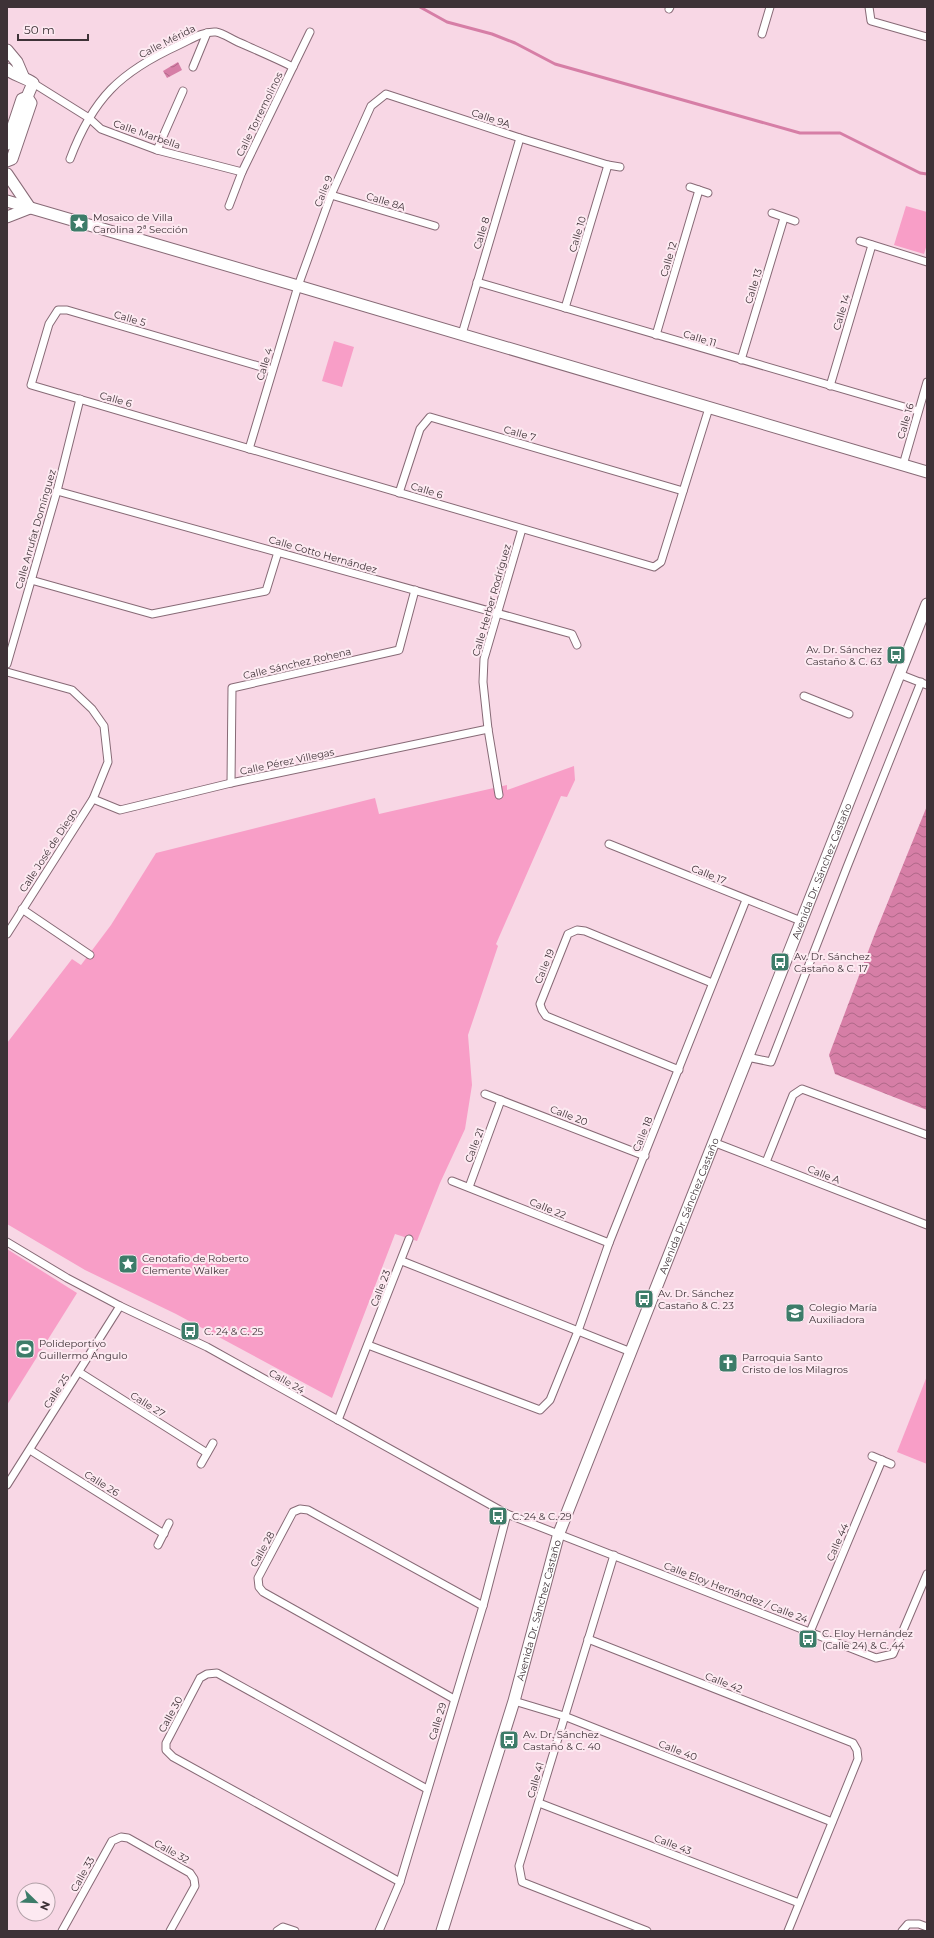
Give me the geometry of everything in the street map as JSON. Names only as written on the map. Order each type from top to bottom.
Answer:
[{"type":"street","points":[[762,34],[770,7]]},
{"type":"street","points":[[869,7],[871,21],[927,38]]},
{"type":"street","points":[[193,67],[207,32]]},
{"type":"street","name":"Calle Mérida","points":[[70,159],[79,135],[104,95],[129,73],[172,48],[207,32],[217,32],[293,67]]},
{"type":"street","name":"Calle Torremolinos","points":[[229,206],[242,172],[310,32]]},
{"type":"street","points":[[7,50],[17,62],[23,76]]},
{"type":"street","points":[[7,68],[11,73],[23,76],[33,84],[27,97],[31,103],[11,143],[12,159],[7,161]]},
{"type":"street","name":"Calle Marbella","points":[[33,84],[89,118],[101,129],[157,150],[242,172]]},
{"type":"street","points":[[157,150],[183,92]]},
{"type":"street","name":"Calle 9A","points":[[371,106],[386,94],[520,138],[608,165],[620,167]]},
{"type":"street","name":"Calle 9","points":[[298,286],[331,195],[371,106]]},
{"type":"street","name":"Calle 8","points":[[462,334],[520,138]]},
{"type":"street","name":"Calle 10","points":[[565,308],[608,165]]},
{"type":"street","points":[[7,174],[30,208]]},
{"type":"street","points":[[690,187],[708,192]]},
{"type":"street","name":"Calle 12","points":[[656,335],[699,190]]},
{"type":"street","name":"Calle 8A","points":[[331,195],[435,226]]},
{"type":"street","points":[[7,202],[462,334],[927,472]]},
{"type":"street","points":[[7,217],[30,208]]},
{"type":"street","points":[[772,213],[795,221]]},
{"type":"street","name":"Calle 13","points":[[741,360],[784,218]]},
{"type":"street","points":[[860,241],[927,262]]},
{"type":"street","name":"Calle 14","points":[[830,386],[872,245]]},
{"type":"street","name":"Calle 11","points":[[477,282],[918,411]]},
{"type":"street","name":"Calle 4","points":[[249,449],[298,286]]},
{"type":"street","name":"Calle 5","points":[[31,385],[49,324],[58,310],[67,310],[272,370]]},
{"type":"street","name":"Calle 16","points":[[903,465],[927,382]]},
{"type":"street","name":"Calle 6","points":[[31,385],[654,567],[661,562],[709,408]]},
{"type":"street","name":"Calle Arrufat Domínguez","points":[[7,664],[57,491],[80,399]]},
{"type":"street","name":"Calle 7","points":[[399,492],[420,429],[430,417],[683,492]]},
{"type":"street","name":"Calle Cotto Hernández","points":[[57,491],[572,634],[576,645]]},
{"type":"street","name":"Calle Herber Rodríguez","points":[[499,795],[488,729],[483,682],[484,659],[496,613],[522,529]]},
{"type":"street","points":[[31,580],[152,614],[266,591],[278,552]]},
{"type":"street","name":"Calle Sánchez Rohena","points":[[231,783],[232,688],[399,650],[415,590]]},
{"type":"street","name":"Avenida Dr. Sánchez Castaño","points":[[442,1931],[514,1701],[559,1534],[927,604]]},
{"type":"street","name":"Calle José de Diego","points":[[7,672],[72,690],[92,709],[104,726],[108,762],[93,799],[7,934]]},
{"type":"street","points":[[747,1057],[771,1062],[847,867],[924,683],[900,674]]},
{"type":"street","points":[[804,696],[848,714]]},
{"type":"street","name":"Calle Pérez Villegas","points":[[93,799],[120,810],[231,783],[488,729]]},
{"type":"street","name":"Calle 17","points":[[609,844],[801,921]]},
{"type":"street","name":"Calle 18","points":[[368,1345],[540,1410],[550,1400],[578,1331],[609,1243],[746,900]]},
{"type":"street","points":[[22,909],[90,955]]},
{"type":"street","name":"Calle 19","points":[[678,1070],[546,1016],[540,1004],[568,934],[577,930],[585,931],[712,983]]},
{"type":"street","points":[[766,1162],[793,1095],[802,1089],[927,1135]]},
{"type":"street","name":"Calle 20","points":[[485,1094],[645,1156]]},
{"type":"street","name":"Calle 21","points":[[469,1187],[501,1100]]},
{"type":"street","name":"Calle A","points":[[713,1142],[927,1225]]},
{"type":"street","points":[[452,1181],[469,1187]]},
{"type":"street","name":"Calle 22","points":[[469,1187],[609,1243]]},
{"type":"street","points":[[402,1260],[409,1239]]},
{"type":"street","name":"Calle 24","points":[[7,1242],[67,1278],[120,1306],[207,1347],[507,1514],[559,1534]]},
{"type":"street","name":"Calle 23","points":[[338,1420],[402,1260],[631,1352]]},
{"type":"street","name":"Calle 25","points":[[7,1485],[120,1306]]},
{"type":"street","name":"Calle 27","points":[[79,1372],[207,1453]]},
{"type":"street","points":[[201,1464],[213,1443]]},
{"type":"street","name":"Calle 26","points":[[30,1450],[164,1534]]},
{"type":"street","points":[[872,1456],[890,1464]]},
{"type":"street","name":"Calle 44","points":[[810,1632],[882,1460]]},
{"type":"street","name":"Calle 28","points":[[454,1699],[263,1592],[259,1587],[258,1578],[294,1512],[300,1509],[308,1510],[483,1606]]},
{"type":"street","name":"Calle 29","points":[[379,1931],[400,1882],[483,1606],[507,1514]]},
{"type":"street","points":[[158,1545],[169,1523]]},
{"type":"street","name":"Calle Eloy Hernández / Calle 24","points":[[559,1534],[876,1658],[893,1654],[927,1574]]},
{"type":"street","name":"Calle 41","points":[[614,1555],[519,1866],[522,1882],[647,1931]]},
{"type":"street","name":"Calle 42","points":[[588,1639],[854,1743],[857,1750],[858,1759],[832,1822]]},
{"type":"street","name":"Calle 30","points":[[400,1882],[173,1757],[166,1750],[166,1743],[200,1678],[207,1674],[217,1674],[427,1789]]},
{"type":"street","name":"Calle 40","points":[[514,1701],[564,1716],[832,1822]]},
{"type":"street","name":"Calle 43","points":[[539,1803],[800,1903]]},
{"type":"street","points":[[788,1931],[832,1822]]},
{"type":"street","name":"Calle 33","points":[[62,1931],[112,1841],[121,1837],[128,1838]]},
{"type":"street","name":"Calle 32","points":[[128,1838],[190,1873],[194,1879],[195,1886],[170,1931]]},
{"type":"street","points":[[902,1930],[908,1924],[919,1924],[927,1927]]},
{"type":"street","points":[[277,1931],[282,1927],[295,1931]]},
{"type":"shaded area","points":[[906,206],[927,212],[927,244],[924,254],[894,245]]},
{"type":"shaded area","points":[[334,341],[354,347],[342,387],[322,381]]},
{"type":"shaded area","points":[[574,766],[575,780],[567,797],[561,796],[496,944],[498,946],[468,1035],[472,1085],[465,1129],[440,1183],[417,1241],[395,1234],[332,1398],[176,1314],[85,1270],[7,1224],[7,1043],[72,959],[81,965],[111,925],[156,853],[375,798],[379,814],[507,785],[507,790]]},
{"type":"shaded area","name":"Polideportivo Guillermo Angulo","points":[[7,1249],[77,1293],[7,1405]]},
{"type":"shaded area","points":[[927,1376],[927,1464],[897,1452]]},
{"type":"water","points":[[178,62],[182,70],[167,78],[163,71]]},
{"type":"water","points":[[927,806],[927,1110],[835,1074],[829,1055],[874,936]]},
{"type":"waterway","points":[[420,7],[447,22],[492,34],[515,43],[555,64],[800,133],[840,133],[920,173],[927,174]]},
{"type":"place","name":"Mosaico de Villa Carolina 2ª Sección","points":[[79,223]]},
{"type":"place","name":"Av. Dr. Sánchez Castaño & C. 63","points":[[896,655]]},
{"type":"place","name":"Av. Dr. Sánchez Castaño & C. 17","points":[[780,962]]},
{"type":"place","name":"Cenotafio de Roberto Clemente Walker","points":[[128,1264]]},
{"type":"place","name":"Av. Dr. Sánchez Castaño & C. 23","points":[[644,1299]]},
{"type":"place","name":"Colegio María Auxiliadora","points":[[795,1313]]},
{"type":"place","name":"C. 24 & C. 25","points":[[190,1331]]},
{"type":"place","name":"Polideportivo Guillermo Angulo","points":[[25,1349]]},
{"type":"place","name":"Parroquia Santo Cristo de los Milagros","points":[[728,1363]]},
{"type":"place","name":"C. 24 & C. 29","points":[[498,1516]]},
{"type":"place","name":"C. Eloy Hernández (Calle 24) & C. 44","points":[[808,1639]]},
{"type":"place","name":"Av. Dr. Sánchez Castaño & C. 40","points":[[509,1740]]}]
